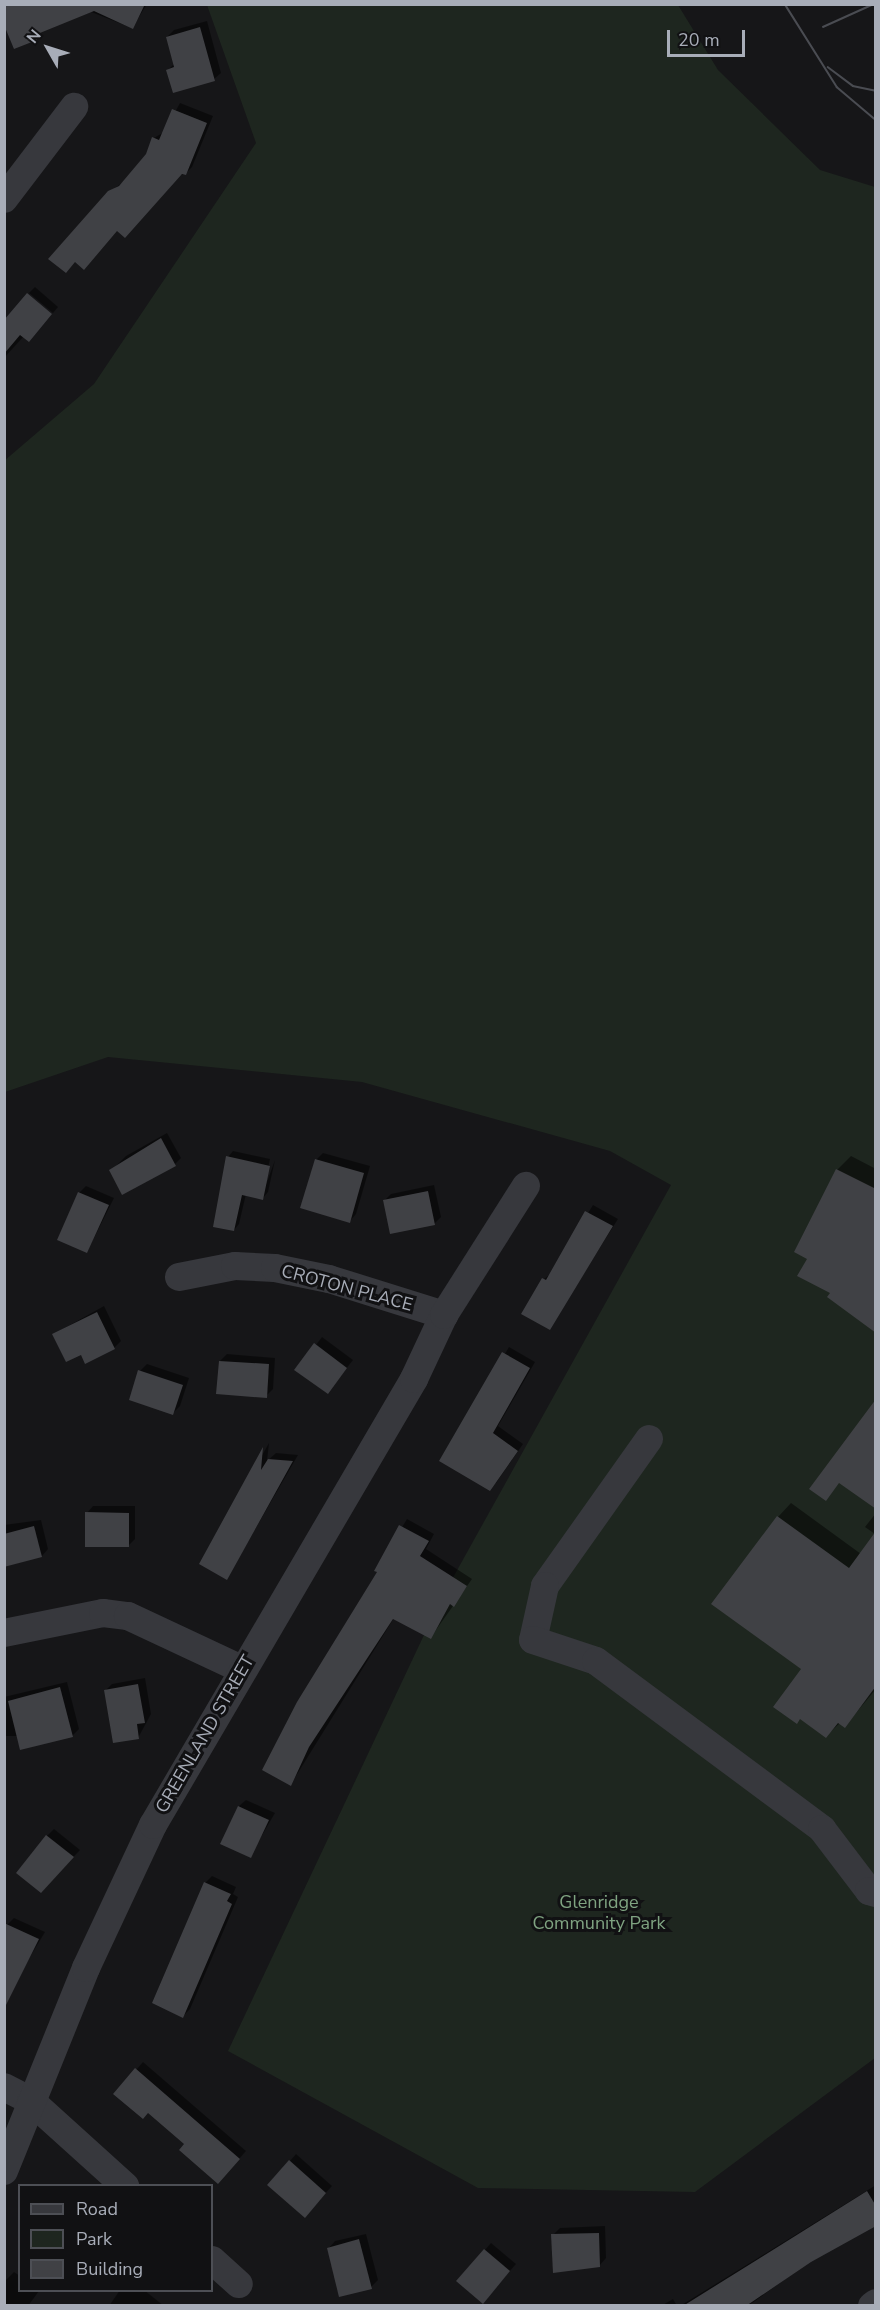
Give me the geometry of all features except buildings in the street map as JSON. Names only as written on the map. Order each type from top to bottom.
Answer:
[{"type":"street","points":[[4,199],[74,107]]},
{"type":"street","name":"GREENLAND STREET","points":[[4,2171],[86,1968],[153,1825],[241,1669],[414,1379],[444,1315],[526,1186]]},
{"type":"street","name":"CROTON PLACE","points":[[179,1276],[235,1266],[275,1268],[328,1279],[444,1315]]},
{"type":"street","points":[[649,1439],[545,1586],[533,1640],[596,1661],[822,1829],[869,1891],[876,1893]]},
{"type":"street","points":[[4,1633],[103,1613],[128,1616],[241,1669]]},
{"type":"street","points":[[4,2087],[31,2101],[123,2184]]},
{"type":"street","points":[[213,2261],[239,2284]]},
{"type":"green space","name":"Glenridge Community Park","points":[[207,5],[678,5],[718,70],[820,170],[875,187],[875,2058],[695,2192],[478,2188],[228,2051],[440,1601],[671,1185],[610,1151],[362,1082],[108,1057],[5,1092],[4,461],[94,384],[256,143]]},
{"type":"tram line","points":[[785,4],[837,87],[876,120]]},
{"type":"tram line","points":[[823,27],[874,4]]},
{"type":"tram line","points":[[828,67],[853,86],[876,91]]}]
